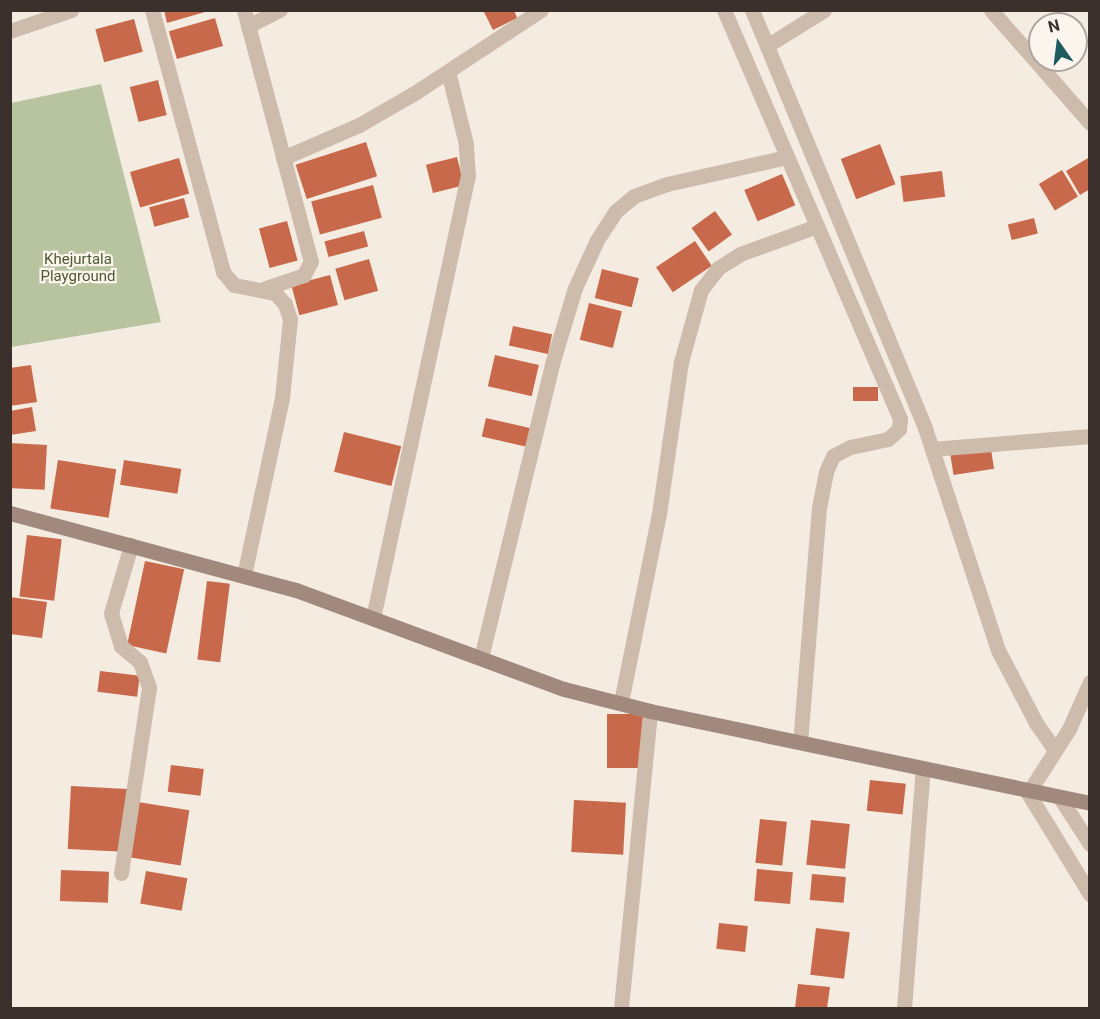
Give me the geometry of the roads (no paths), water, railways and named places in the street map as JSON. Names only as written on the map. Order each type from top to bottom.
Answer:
[{"type":"street","points":[[10,31],[71,10]]},
{"type":"street","points":[[152,10],[223,272],[234,285],[274,293],[285,304],[289,339],[282,398],[244,576]]},
{"type":"street","points":[[244,10],[311,261],[304,275],[263,289]]},
{"type":"street","points":[[248,26],[280,10]]},
{"type":"street","points":[[283,158],[359,124],[448,71],[541,10]]},
{"type":"street","points":[[723,10],[900,419],[899,429],[888,439],[850,447],[833,456],[826,472],[819,507],[800,742]]},
{"type":"street","points":[[752,10],[932,449],[998,650],[1036,723],[1055,750]]},
{"type":"street","points":[[768,45],[824,10]]},
{"type":"street","points":[[991,10],[1089,123]]},
{"type":"street","points":[[373,618],[468,176],[466,144],[448,71]]},
{"type":"street","points":[[481,658],[552,364],[575,288],[597,240],[616,211],[634,196],[667,184],[787,157]]},
{"type":"street","points":[[621,702],[659,514],[681,362],[701,290],[718,268],[740,254],[817,226]]},
{"type":"street","points":[[932,449],[1089,436]]},
{"type":"street","points":[[10,513],[244,576],[373,618],[564,689],[650,711],[1028,793],[1089,803]]},
{"type":"street","points":[[121,873],[149,687],[146,671],[121,646],[112,622],[114,595],[131,545]]},
{"type":"street","points":[[1028,793],[1055,750],[1089,682]]},
{"type":"street","points":[[621,1008],[650,711]]},
{"type":"street","points":[[904,1008],[923,769]]},
{"type":"street","points":[[1028,793],[1089,894]]},
{"type":"street","points":[[1060,798],[1089,844]]},
{"type":"park label","name":"Khejurtala Playground","points":[[78,268]]}]
